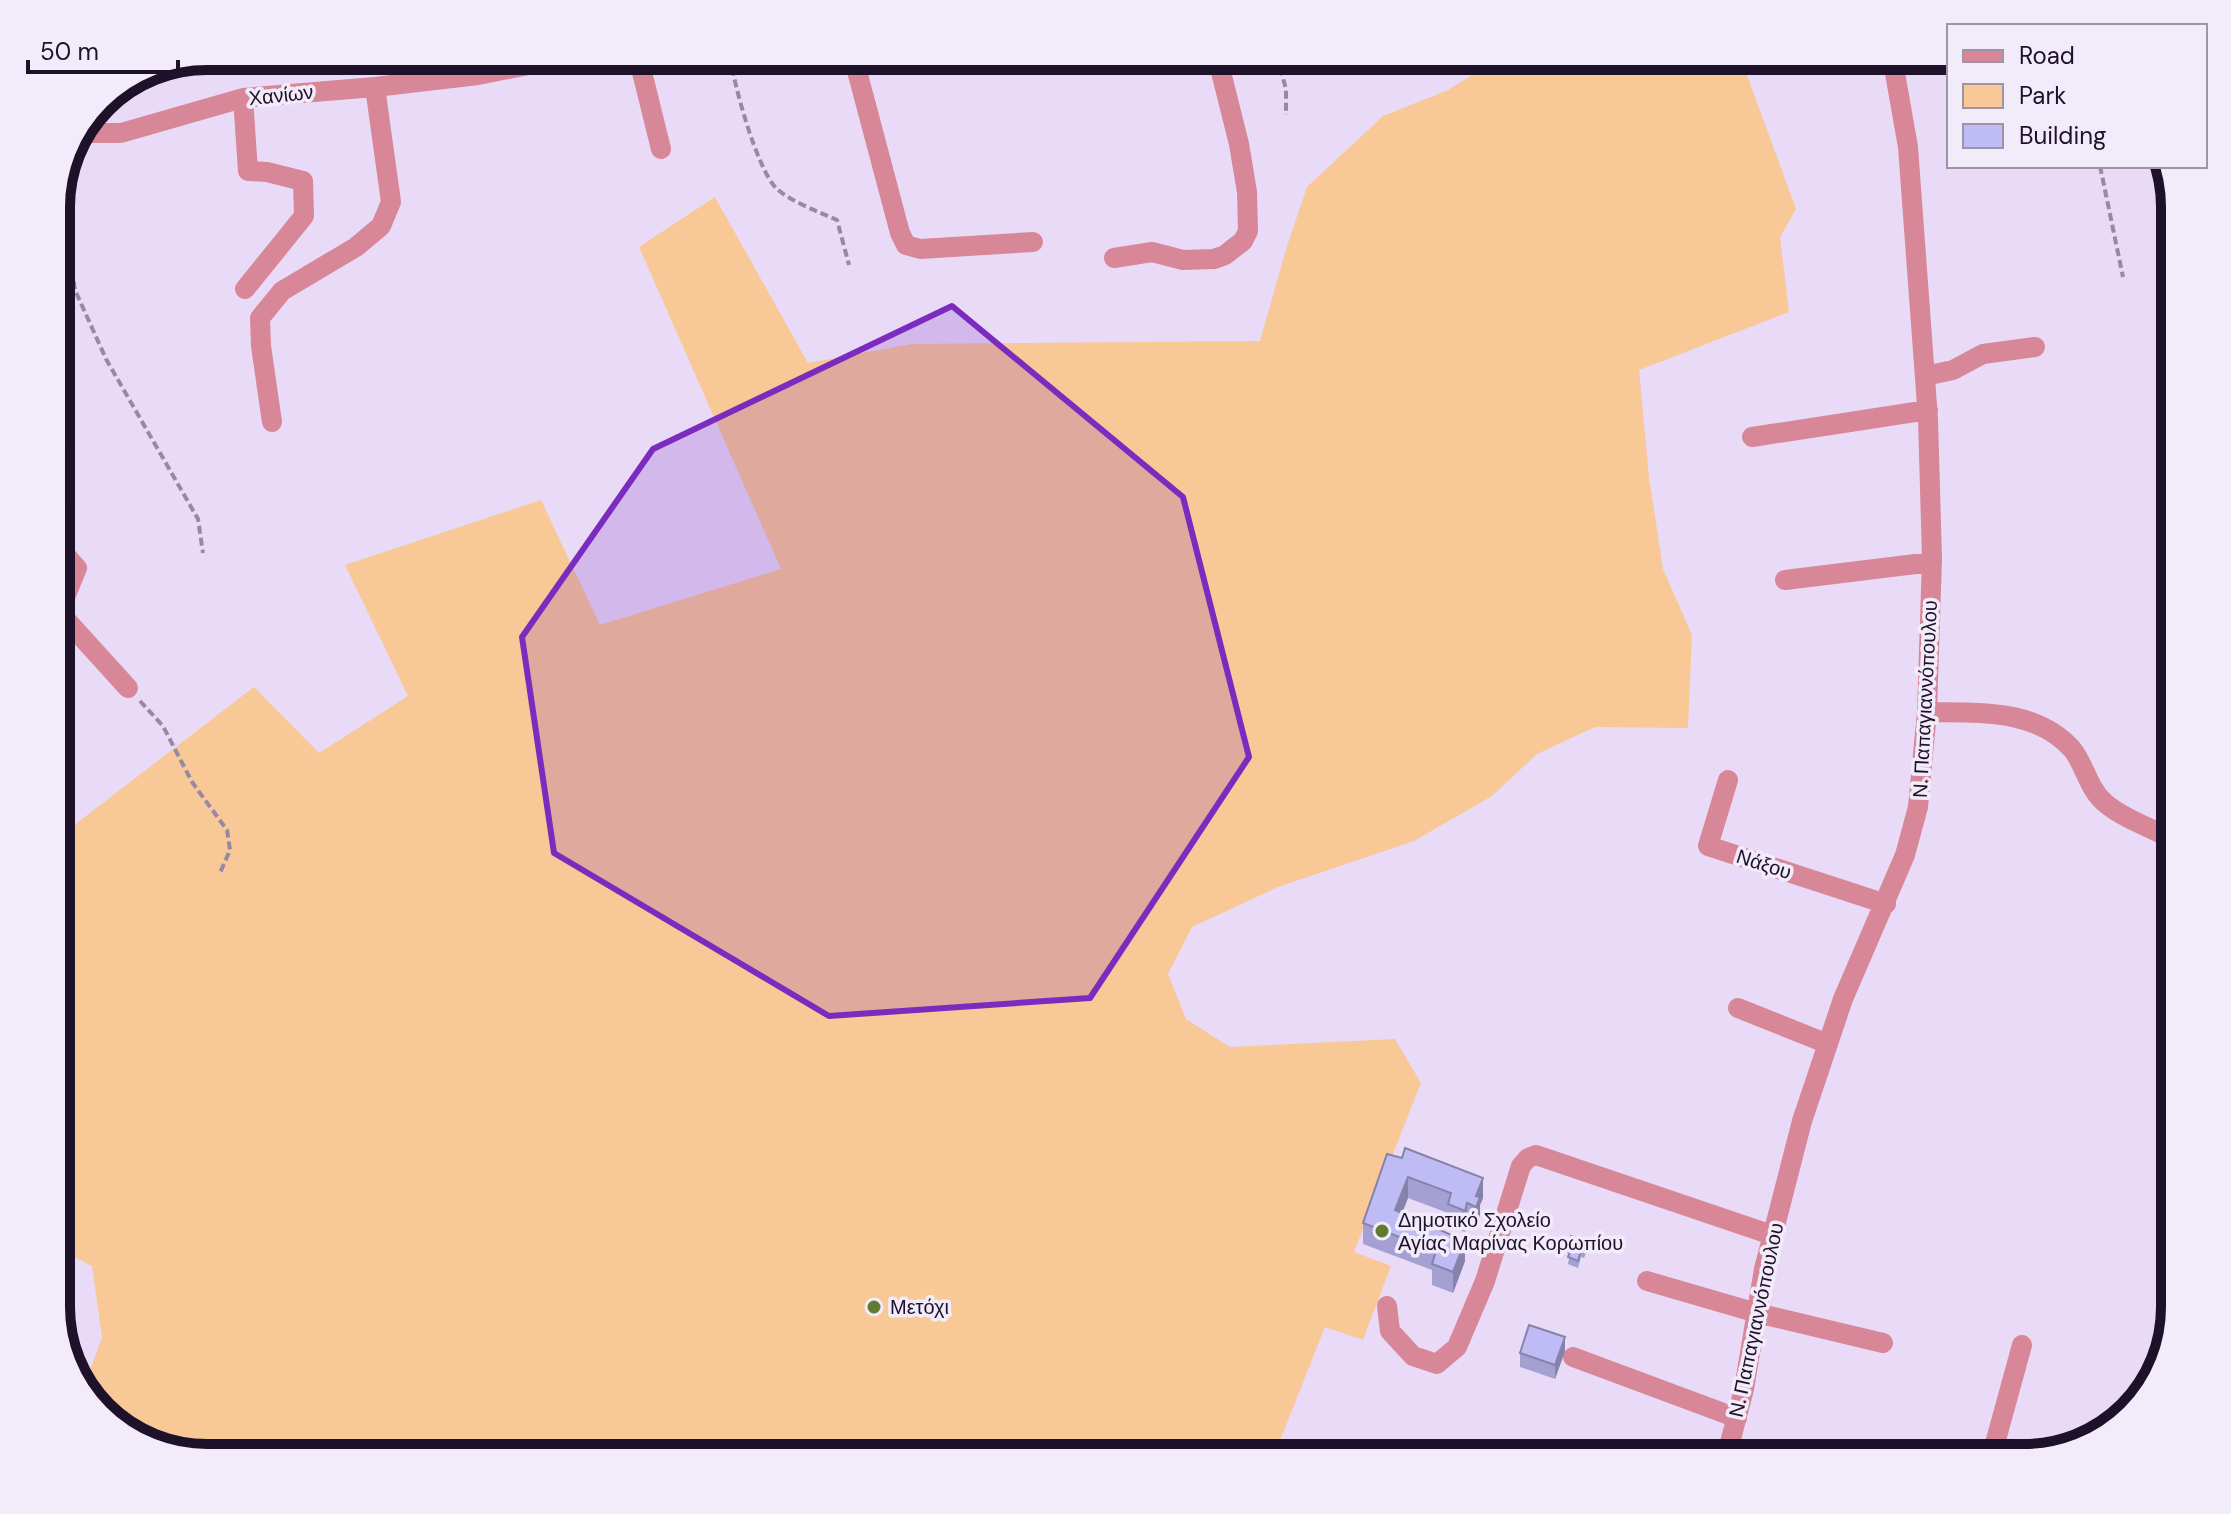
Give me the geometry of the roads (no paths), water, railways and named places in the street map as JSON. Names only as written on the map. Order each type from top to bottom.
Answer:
[{"type":"street","name":"Χανίων","points":[[92,133],[121,133],[243,98],[375,87],[503,70]]},
{"type":"street","points":[[641,70],[661,149]]},
{"type":"street","points":[[857,70],[900,233],[906,245],[920,249],[1033,242]]},
{"type":"street","points":[[1114,258],[1152,252],[1183,260],[1214,259],[1225,255],[1243,241],[1248,231],[1247,192],[1220,70]]},
{"type":"street","name":"Ν. Παπαγιαννόπουλου","points":[[1730,1444],[1744,1389],[1764,1269],[1802,1121],[1843,999],[1905,855],[1918,807],[1927,712],[1932,562],[1928,410],[1908,147],[1896,70]]},
{"type":"street","points":[[272,422],[260,318],[282,291],[356,247],[381,226],[391,202],[375,87]]},
{"type":"street","points":[[243,98],[248,171],[267,172],[303,181],[304,216],[245,289]]},
{"type":"street","points":[[1925,376],[1953,370],[1983,354],[2035,347]]},
{"type":"street","points":[[1752,437],[1928,410]]},
{"type":"street","points":[[70,560],[77,568],[70,585]]},
{"type":"street","points":[[1785,580],[1932,562]]},
{"type":"street","points":[[70,624],[128,688]]},
{"type":"street","points":[[1927,712],[1998,714],[2043,726],[2073,750],[2094,790],[2104,802],[2161,833]]},
{"type":"street","name":"Νάξου","points":[[1728,780],[1708,846],[1886,904]]},
{"type":"street","points":[[1738,1008],[1828,1044]]},
{"type":"street","points":[[1387,1306],[1390,1331],[1413,1356],[1437,1364],[1457,1347],[1485,1281],[1521,1166],[1536,1155],[1772,1235]]},
{"type":"street","points":[[1647,1281],[1757,1313],[1883,1343]]},
{"type":"street","points":[[1995,1444],[2022,1345]]},
{"type":"street","points":[[1573,1357],[1737,1418]]},
{"type":"place","name":"Δημοτικό Σχολείο Αγίας Μαρίνας Κορωπίου","points":[[1382,1231]]},
{"type":"place","name":"Μετόχι","points":[[874,1307]]}]
